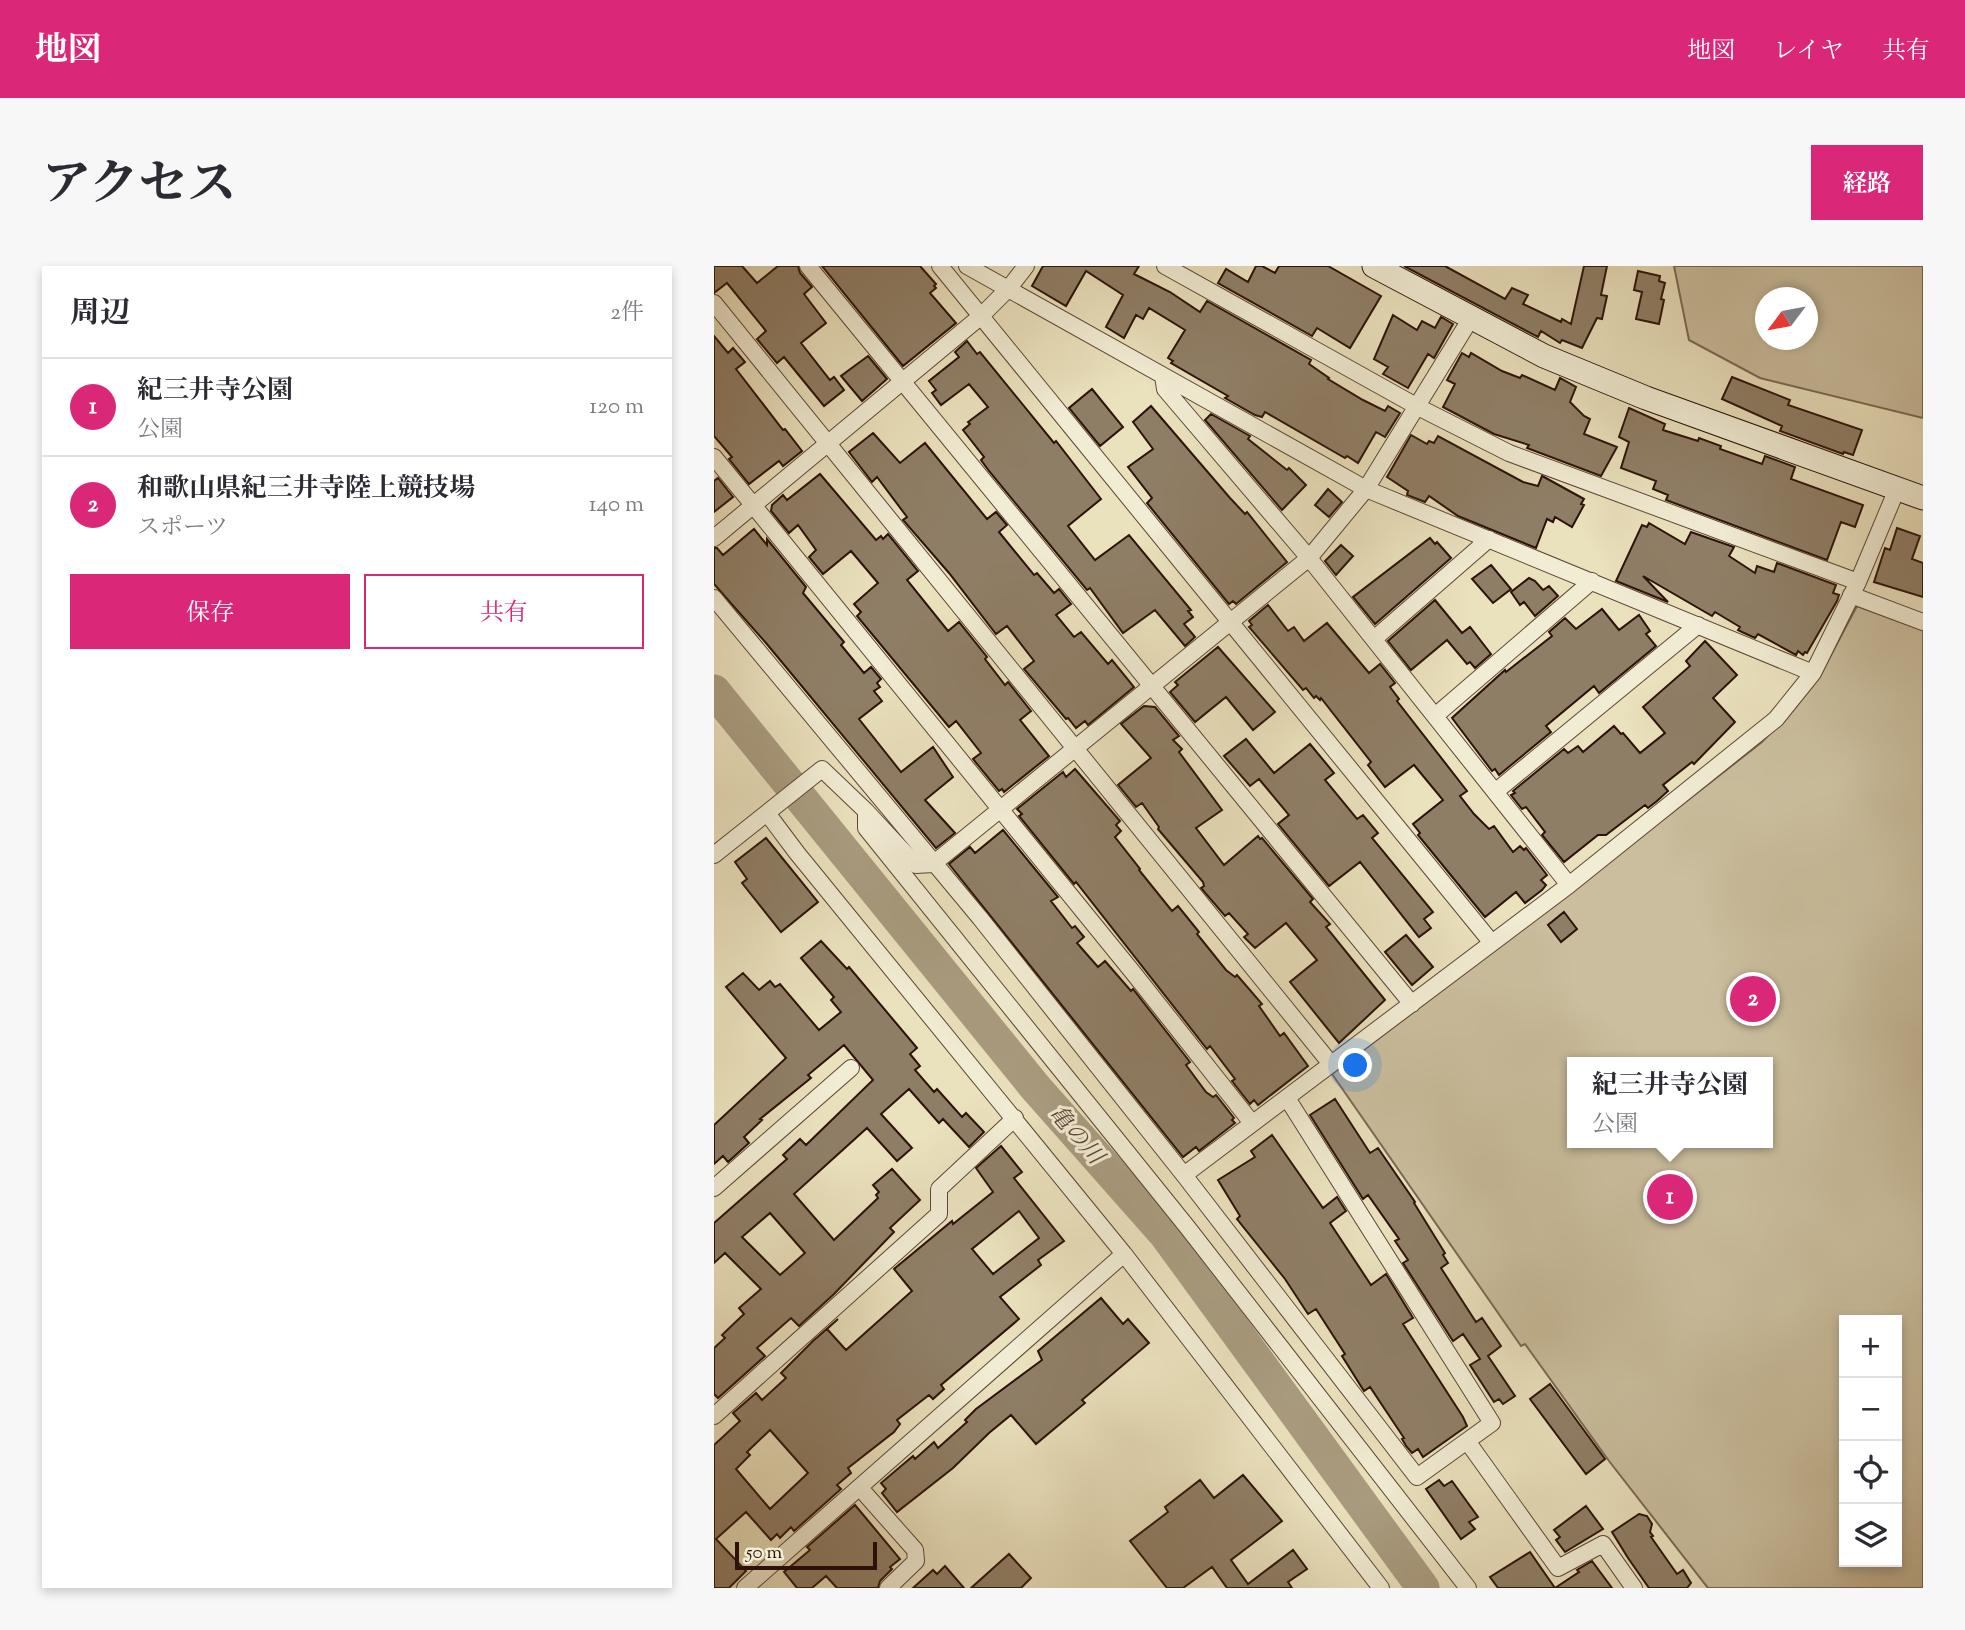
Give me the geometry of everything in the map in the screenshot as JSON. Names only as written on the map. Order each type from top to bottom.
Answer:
[{"type":"street","points":[[808,266],[1412,1004]]},
{"type":"street","points":[[940,266],[1492,943]]},
{"type":"street","points":[[967,266],[1366,489],[1813,673]]},
{"type":"street","points":[[714,538],[980,317],[1009,288],[1026,266]]},
{"type":"street","points":[[1164,266],[1418,407],[1509,453],[1854,588],[1923,622]]},
{"type":"street","points":[[1374,266],[1544,356],[1633,393],[1923,498]]},
{"type":"street","points":[[714,303],[1331,1064]]},
{"type":"street","points":[[714,855],[822,769],[916,865],[933,864],[1309,558],[1366,489],[1471,318]]},
{"type":"street","points":[[1163,376],[1165,389],[1309,558],[1569,886]]},
{"type":"street","points":[[714,457],[1252,1123]]},
{"type":"street","points":[[1184,1175],[1569,886],[1776,719],[1813,673],[1897,489]]},
{"type":"street","points":[[1374,639],[1489,539]]},
{"type":"street","points":[[1435,716],[1592,582]]},
{"type":"street","points":[[714,598],[979,918],[1184,1175],[1417,1477],[1492,1423],[1287,1098]]},
{"type":"street","points":[[1495,792],[1698,625]]},
{"type":"street","points":[[771,809],[797,853],[1124,1254],[1381,1588]]},
{"type":"street","points":[[866,811],[866,828],[1188,1228],[1468,1588]]},
{"type":"street","points":[[714,1188],[851,1068]]},
{"type":"street","points":[[714,1416],[939,1214],[939,1189],[1015,1118]]},
{"type":"street","points":[[745,1588],[1124,1254]]},
{"type":"street","points":[[1467,1441],[1558,1568],[1603,1544],[1634,1588]]},
{"type":"street","points":[[860,1488],[915,1550],[916,1561],[887,1588]]},
{"type":"shaded area","points":[[1674,266],[1923,266],[1923,418],[1760,378],[1689,340]]},
{"type":"shaded area","points":[[1857,606],[1923,630],[1923,1588],[1708,1588],[1609,1461],[1525,1344],[1521,1346],[1332,1074],[1762,742],[1821,674]]},
{"type":"building","points":[[714,266],[742,266],[757,283],[778,266],[798,266],[800,273],[812,287],[804,294],[826,323],[801,343],[830,380],[834,377],[844,390],[824,406],[784,357],[777,363],[757,339],[766,331],[727,283],[714,293]]},
{"type":"building","points":[[822,266],[920,266],[936,284],[936,288],[930,293],[956,323],[903,366]]},
{"type":"building","points":[[1043,266],[1139,266],[1134,274],[1170,292],[1200,312],[1207,301],[1311,360],[1309,364],[1328,379],[1363,400],[1385,411],[1388,406],[1400,413],[1385,437],[1376,432],[1358,463],[1347,456],[1345,458],[1265,412],[1262,417],[1255,415],[1171,363],[1173,361],[1168,358],[1185,330],[1149,308],[1143,319],[1136,315],[1124,338],[1106,327],[1123,295],[1086,271],[1066,306],[1032,286]]},
{"type":"building","points":[[1256,266],[1275,273],[1279,266],[1328,266],[1381,296],[1350,348],[1317,328],[1312,336],[1218,283],[1226,269],[1248,282]]},
{"type":"building","points":[[1404,266],[1445,266],[1505,299],[1512,288],[1528,295],[1523,304],[1571,324],[1584,266],[1607,266],[1601,295],[1607,296],[1602,319],[1597,318],[1582,348],[1562,340],[1560,343],[1541,331],[1538,337]]},
{"type":"building","points":[[1638,271],[1660,276],[1659,281],[1665,283],[1659,324],[1636,319],[1642,292],[1634,290]]},
{"type":"building","points":[[1393,315],[1417,330],[1422,321],[1435,328],[1441,317],[1453,324],[1434,358],[1428,354],[1408,388],[1383,374],[1388,367],[1374,359]]},
{"type":"building","points":[[714,336],[728,353],[733,348],[745,362],[736,369],[802,451],[783,466],[779,461],[749,484],[729,459],[732,457],[714,436]]},
{"type":"building","points":[[967,341],[977,354],[980,352],[1054,443],[1056,441],[1101,499],[1068,526],[1095,560],[1129,535],[1191,610],[1188,611],[1193,617],[1184,624],[1195,637],[1185,646],[1155,610],[1123,633],[1090,588],[1087,590],[989,471],[981,460],[984,457],[963,430],[970,424],[968,422],[988,407],[969,384],[941,405],[932,393],[936,390],[929,381],[959,357],[955,352]]},
{"type":"building","points":[[1462,353],[1469,357],[1471,353],[1502,371],[1520,378],[1522,375],[1555,390],[1560,378],[1576,387],[1570,402],[1590,419],[1584,434],[1617,447],[1601,476],[1527,448],[1529,445],[1494,434],[1443,407],[1455,384],[1447,380]]},
{"type":"building","points":[[868,356],[887,379],[862,401],[841,376]]},
{"type":"building","points":[[1732,377],[1790,400],[1788,405],[1862,430],[1853,455],[1843,454],[1780,431],[1782,426],[1722,399]]},
{"type":"building","points":[[1092,389],[1123,427],[1100,446],[1069,408]]},
{"type":"building","points":[[1151,406],[1230,498],[1245,514],[1247,512],[1287,562],[1236,604],[1233,601],[1229,604],[1147,503],[1152,498],[1128,467],[1153,449],[1133,422]]},
{"type":"building","points":[[1629,408],[1665,424],[1663,430],[1698,441],[1699,438],[1721,446],[1720,449],[1762,464],[1765,456],[1795,467],[1791,479],[1863,505],[1855,527],[1841,522],[1827,560],[1666,500],[1668,495],[1653,489],[1656,481],[1621,468],[1629,442],[1619,437]]},
{"type":"building","points":[[1211,414],[1250,436],[1248,439],[1287,470],[1289,468],[1306,485],[1282,510],[1205,420]]},
{"type":"building","points":[[873,433],[900,463],[925,443],[987,519],[996,512],[1007,525],[999,532],[1034,575],[1037,573],[1054,593],[1059,589],[1071,604],[1056,615],[1074,637],[1081,632],[1108,664],[1112,660],[1134,687],[1088,725],[1085,721],[1076,728],[1066,719],[1024,669],[1034,661],[1007,626],[996,634],[949,573],[903,520],[907,517],[877,477],[872,482],[849,452]]},
{"type":"building","points":[[1411,435],[1427,444],[1429,441],[1434,443],[1438,436],[1523,482],[1538,486],[1542,476],[1584,499],[1581,504],[1584,505],[1572,527],[1555,517],[1553,522],[1547,519],[1536,548],[1458,516],[1429,496],[1425,502],[1407,495],[1408,491],[1387,477]]},
{"type":"building","points":[[820,474],[876,540],[881,536],[883,539],[888,534],[918,571],[907,580],[948,631],[959,622],[1005,685],[1008,682],[1031,711],[1020,720],[1049,756],[1004,792],[1002,789],[999,791],[973,759],[981,753],[956,721],[949,727],[857,616],[861,612],[854,604],[878,583],[851,551],[823,574],[809,557],[816,550],[798,525],[789,533],[771,511],[772,505],[783,495],[787,500]]},
{"type":"building","points":[[718,478],[733,497],[714,512],[714,481]]},
{"type":"building","points":[[1328,489],[1342,502],[1329,517],[1315,505]]},
{"type":"building","points":[[1649,523],[1685,544],[1691,532],[1734,547],[1729,556],[1755,573],[1757,566],[1774,572],[1777,563],[1836,585],[1833,593],[1839,595],[1837,601],[1807,653],[1803,655],[1798,651],[1796,655],[1758,634],[1755,638],[1742,632],[1738,630],[1740,627],[1715,612],[1712,616],[1643,576],[1668,602],[1616,581],[1642,525],[1647,527]]},
{"type":"building","points":[[1897,528],[1920,536],[1912,559],[1923,563],[1923,597],[1874,582],[1885,548],[1890,550]]},
{"type":"building","points":[[754,529],[767,545],[767,539],[806,587],[803,593],[844,642],[841,645],[864,673],[871,667],[881,679],[877,683],[880,687],[874,691],[882,701],[859,719],[901,772],[933,747],[953,777],[925,800],[955,833],[936,848],[714,584],[714,548],[723,555]]},
{"type":"building","points":[[1430,538],[1451,558],[1375,624],[1353,597]]},
{"type":"building","points":[[1341,545],[1353,556],[1336,575],[1325,561]]},
{"type":"building","points":[[1491,565],[1511,589],[1493,603],[1472,579]]},
{"type":"building","points":[[1529,578],[1543,590],[1549,586],[1558,596],[1535,616],[1524,602],[1520,605],[1511,592]]},
{"type":"building","points":[[1435,600],[1462,633],[1470,627],[1491,654],[1475,668],[1470,662],[1467,664],[1447,640],[1411,670],[1388,641]]},
{"type":"building","points":[[1268,605],[1288,631],[1294,627],[1304,641],[1327,623],[1369,673],[1380,664],[1395,683],[1390,687],[1399,699],[1397,701],[1467,791],[1460,796],[1474,814],[1489,829],[1494,826],[1513,852],[1520,846],[1524,850],[1526,848],[1547,875],[1541,880],[1546,885],[1542,890],[1525,903],[1516,892],[1485,917],[1418,835],[1420,833],[1413,824],[1443,800],[1414,765],[1385,787],[1368,765],[1371,762],[1321,698],[1314,698],[1306,688],[1303,690],[1249,627],[1252,625],[1249,621]]},
{"type":"building","points":[[1602,609],[1619,630],[1639,615],[1650,631],[1646,634],[1656,646],[1599,693],[1594,686],[1546,726],[1551,732],[1499,775],[1495,769],[1492,771],[1452,718],[1505,670],[1506,672],[1552,636],[1549,632],[1565,618],[1576,629]]},
{"type":"building","points":[[1705,641],[1737,675],[1713,698],[1735,722],[1694,764],[1692,762],[1663,785],[1668,791],[1657,801],[1648,808],[1645,805],[1606,835],[1598,835],[1564,862],[1542,835],[1545,832],[1526,807],[1522,809],[1511,795],[1515,793],[1513,791],[1564,749],[1568,753],[1578,746],[1583,752],[1614,726],[1640,753],[1665,733],[1643,707],[1690,666],[1686,661]]},
{"type":"building","points":[[1218,647],[1275,712],[1253,730],[1226,697],[1195,722],[1170,692],[1178,685],[1175,682]]},
{"type":"building","points":[[1144,706],[1155,707],[1179,736],[1173,740],[1182,749],[1179,752],[1222,810],[1196,828],[1224,865],[1258,836],[1262,838],[1313,899],[1310,902],[1330,924],[1326,927],[1385,1000],[1339,1043],[1290,982],[1317,960],[1286,923],[1255,948],[1244,937],[1248,934],[1229,913],[1225,916],[1201,888],[1204,886],[1203,882],[1158,829],[1142,803],[1136,807],[1118,785],[1151,758],[1121,724]]},
{"type":"building","points":[[1246,739],[1274,773],[1310,744],[1334,773],[1325,780],[1357,819],[1363,815],[1378,833],[1372,838],[1433,912],[1424,919],[1431,928],[1419,937],[1360,862],[1329,886],[1278,824],[1289,815],[1259,779],[1250,786],[1224,756]]},
{"type":"building","points":[[1075,769],[1120,821],[1116,825],[1121,831],[1115,837],[1139,870],[1172,911],[1178,906],[1226,970],[1235,977],[1237,975],[1262,1004],[1259,1006],[1280,1036],[1284,1033],[1308,1066],[1258,1105],[1254,1100],[1250,1104],[1210,1046],[1207,1049],[1076,882],[1074,884],[1019,816],[1022,814],[1017,809],[1063,772],[1066,777]]},
{"type":"building","points":[[1003,830],[1058,897],[1051,901],[1072,928],[1075,926],[1084,937],[1077,943],[1098,967],[1105,961],[1131,991],[1133,989],[1190,1062],[1186,1065],[1206,1092],[1213,1097],[1216,1095],[1234,1118],[1232,1120],[1235,1123],[1199,1151],[1196,1147],[1183,1157],[949,864],[970,847],[975,853]]},
{"type":"building","points":[[766,838],[818,902],[781,932],[742,883],[747,879],[735,862]]},
{"type":"building","points":[[1564,912],[1577,929],[1561,942],[1548,925]]},
{"type":"building","points":[[1406,935],[1433,967],[1412,985],[1385,952]]},
{"type":"building","points":[[821,941],[847,969],[849,967],[917,1048],[910,1054],[920,1066],[915,1070],[934,1092],[937,1089],[962,1117],[966,1113],[984,1132],[969,1147],[943,1119],[939,1123],[909,1089],[881,1114],[912,1148],[897,1161],[867,1128],[794,1194],[834,1240],[878,1198],[876,1195],[879,1192],[873,1185],[892,1169],[920,1200],[890,1228],[894,1232],[799,1326],[791,1318],[757,1348],[765,1356],[718,1398],[714,1394],[714,1348],[725,1338],[722,1335],[744,1314],[739,1308],[761,1289],[725,1253],[714,1263],[714,1223],[787,1159],[783,1155],[800,1139],[806,1145],[873,1080],[844,1045],[808,1075],[811,1078],[760,1119],[762,1120],[744,1137],[749,1143],[728,1162],[723,1156],[714,1164],[714,1125],[786,1058],[726,987],[743,973],[759,990],[770,981],[775,987],[780,984],[819,1030],[841,1012],[831,1000],[834,997],[801,958]],"holes":[[[770,1213],[805,1253],[780,1275],[742,1237]]]},
{"type":"building","points":[[1335,1099],[1370,1153],[1378,1148],[1415,1202],[1445,1253],[1443,1255],[1448,1263],[1441,1268],[1476,1322],[1482,1318],[1501,1346],[1488,1356],[1515,1396],[1503,1404],[1499,1399],[1494,1402],[1470,1365],[1480,1359],[1463,1334],[1453,1341],[1403,1263],[1408,1260],[1395,1241],[1399,1239],[1368,1195],[1363,1199],[1310,1115]]},
{"type":"building","points":[[1272,1135],[1323,1208],[1337,1197],[1346,1211],[1330,1223],[1371,1285],[1386,1274],[1413,1318],[1403,1324],[1463,1417],[1467,1426],[1423,1457],[1418,1449],[1412,1453],[1406,1446],[1402,1439],[1404,1438],[1370,1387],[1364,1391],[1342,1356],[1345,1354],[1316,1309],[1308,1314],[1285,1279],[1237,1219],[1240,1216],[1218,1180],[1255,1157],[1251,1151]]},
{"type":"building","points":[[1001,1146],[1022,1172],[1014,1178],[1064,1241],[1038,1260],[1041,1265],[1000,1297],[1019,1319],[941,1385],[944,1389],[933,1399],[929,1395],[897,1420],[900,1424],[894,1432],[848,1468],[851,1473],[837,1485],[841,1489],[794,1531],[791,1527],[780,1538],[777,1534],[771,1540],[746,1512],[716,1539],[746,1571],[729,1588],[714,1588],[714,1445],[740,1421],[733,1413],[756,1393],[762,1400],[786,1378],[781,1373],[813,1341],[838,1319],[827,1329],[846,1350],[912,1291],[894,1269],[952,1221],[953,1224],[993,1192],[976,1168]],"holes":[[[1019,1211],[1039,1238],[993,1274],[972,1249]],[[770,1430],[808,1473],[770,1509],[736,1469],[750,1455],[747,1452]]]},
{"type":"building","points":[[1101,1298],[1123,1324],[1128,1319],[1149,1343],[1082,1400],[1085,1403],[1036,1444],[1011,1415],[953,1468],[897,1512],[882,1493],[886,1489],[881,1483],[934,1442],[938,1448],[967,1422],[965,1420],[976,1409],[1042,1360],[1038,1351]]},
{"type":"building","points":[[1550,1384],[1605,1459],[1586,1474],[1530,1399]]},
{"type":"building","points":[[1243,1475],[1282,1521],[1231,1560],[1248,1584],[1293,1550],[1307,1569],[1288,1582],[1292,1588],[1227,1588],[1212,1567],[1183,1588],[1167,1588],[1130,1541],[1168,1512],[1165,1507],[1200,1480],[1214,1498]]},
{"type":"building","points":[[1439,1480],[1444,1486],[1452,1481],[1478,1517],[1469,1522],[1475,1529],[1461,1539],[1426,1489]]},
{"type":"building","points":[[855,1505],[900,1559],[890,1567],[892,1569],[880,1581],[878,1588],[837,1588],[826,1576],[812,1588],[797,1588],[784,1572],[810,1550],[807,1547]]},
{"type":"building","points":[[1586,1506],[1603,1529],[1565,1552],[1556,1540],[1560,1537],[1554,1530]]},
{"type":"building","points":[[1639,1514],[1647,1516],[1652,1524],[1651,1537],[1677,1574],[1683,1570],[1691,1583],[1687,1588],[1649,1588],[1628,1558],[1612,1532]]},
{"type":"building","points":[[1530,1552],[1555,1588],[1498,1588],[1490,1577]]},
{"type":"building","points":[[1009,1554],[1031,1578],[1021,1588],[971,1588]]},
{"type":"building","points":[[1592,1561],[1612,1588],[1555,1588]]},
{"type":"building","points":[[945,1566],[964,1588],[913,1588],[933,1570],[937,1574]]},
{"type":"waterway","name":"亀の川","points":[[714,691],[1035,1087],[1165,1234],[1423,1588]]},
{"type":"place","name":"和歌山県紀三井寺陸上競技場","points":[[1753,999]]},
{"type":"place","name":"紀三井寺公園","points":[[1670,1197]]}]
